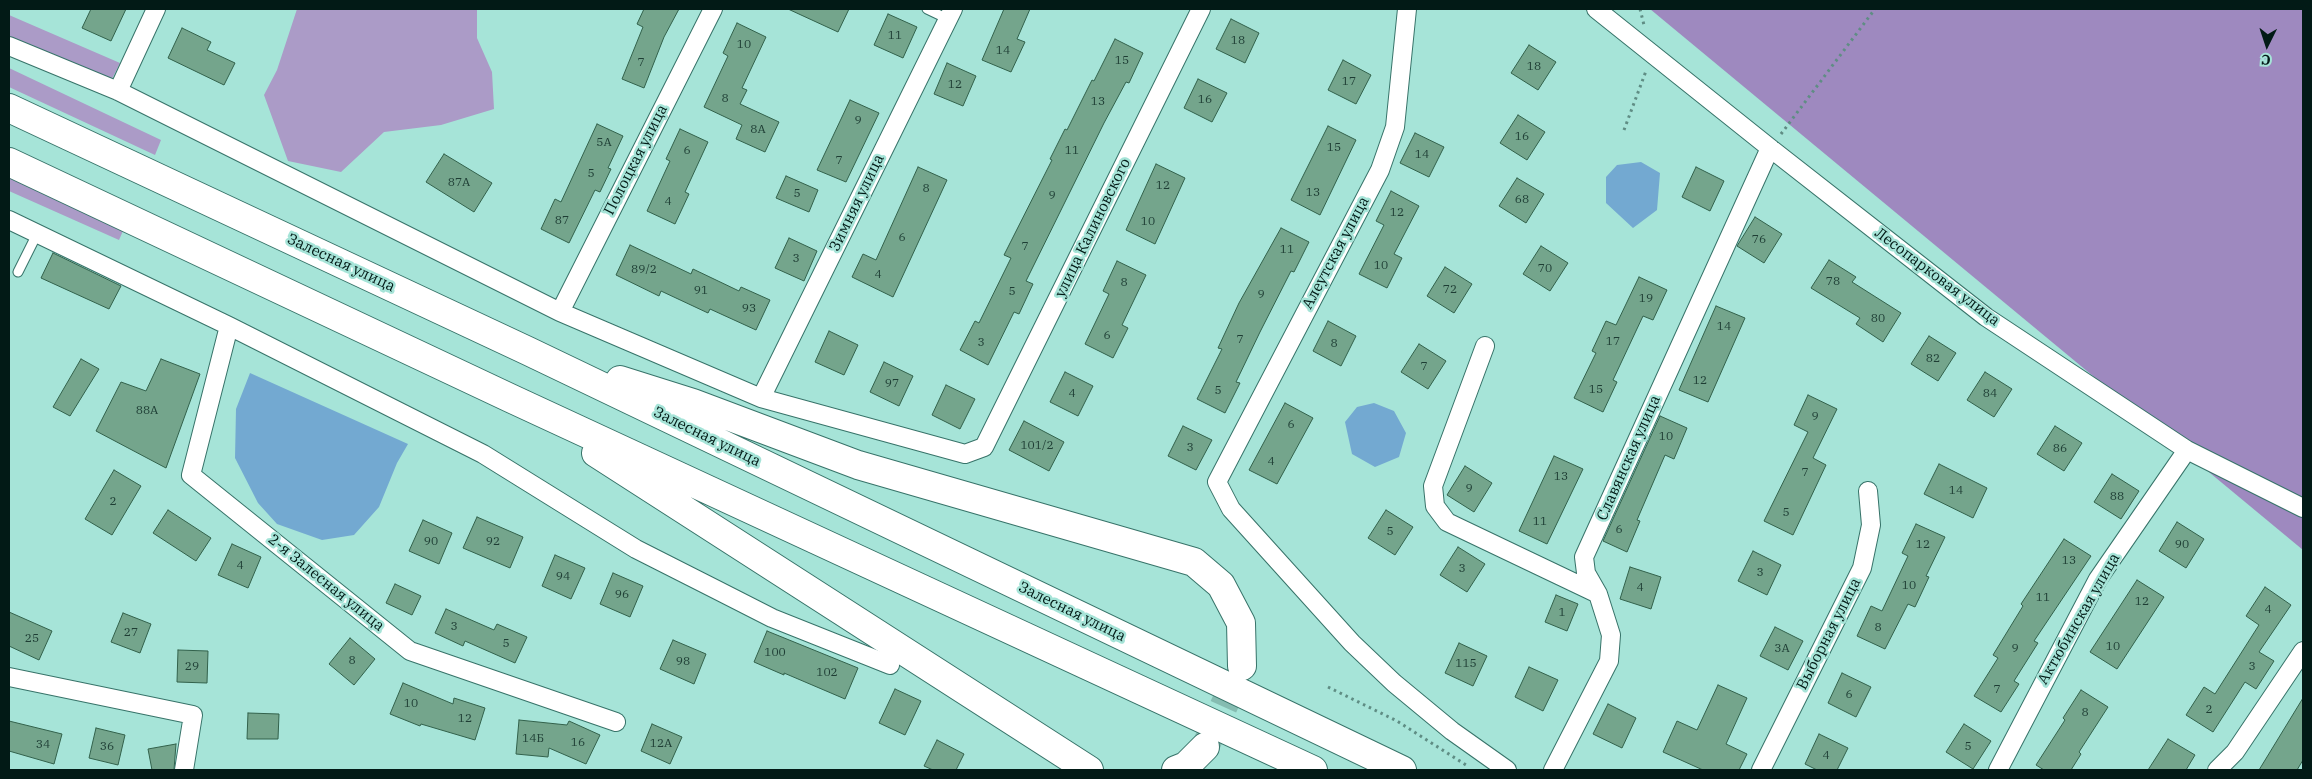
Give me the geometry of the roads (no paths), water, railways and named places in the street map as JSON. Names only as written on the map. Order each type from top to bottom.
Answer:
[{"type":"main road","name":"Залесная улица","points":[[9,108],[528,351],[1402,770]]},
{"type":"main road","points":[[9,162],[510,398],[1313,770]]},
{"type":"main road","points":[[528,351],[693,403],[858,465],[1194,562],[1222,584],[1242,623],[1242,666]]},
{"type":"main road","points":[[510,398],[1089,770]]},
{"type":"main road","points":[[1176,770],[1186,766],[1205,746]]},
{"type":"street","points":[[118,91],[156,9]]},
{"type":"street","name":"Полоцкая улица","points":[[560,312],[713,9]]},
{"type":"street","name":"улица Калиновского","points":[[761,398],[965,454],[984,447],[1202,9]]},
{"type":"street","name":"Алеутская улица","points":[[1407,9],[1395,127],[1380,170],[1217,482],[1231,509],[1352,643],[1394,684],[1452,731],[1507,770]]},
{"type":"street","name":"Лесопарковая улица","points":[[1596,9],[1986,317],[2187,450],[2303,508]]},
{"type":"street","name":"Зимняя улица","points":[[761,398],[950,14]]},
{"type":"street","points":[[9,46],[118,91],[560,312],[761,398]]},
{"type":"street","name":"Славянская улица","points":[[1553,770],[1609,661],[1611,635],[1598,594],[1586,573],[1584,557],[1770,148]]},
{"type":"street","points":[[9,220],[230,326],[483,454],[636,549],[772,618],[890,665]]},
{"type":"street","name":"2-я Залесная улица","points":[[230,326],[191,475],[410,651],[616,722]]},
{"type":"street","points":[[1485,346],[1433,486],[1435,506],[1446,522],[1598,594]]},
{"type":"street","name":"Актюбинская улица","points":[[1998,770],[2098,579],[2187,450]]},
{"type":"street","name":"Выборная улица","points":[[1761,770],[1862,568],[1871,525],[1868,491]]},
{"type":"street","points":[[2217,770],[2235,752],[2303,651]]},
{"type":"street","points":[[9,677],[193,715],[184,770]]},
{"type":"lane","points":[[927,9],[950,14]]},
{"type":"lane","points":[[18,272],[37,234]]},
{"type":"water","points":[[1641,162],[1660,173],[1657,210],[1633,228],[1606,203],[1606,177],[1617,165]]},
{"type":"water","points":[[250,373],[408,444],[397,463],[379,507],[354,535],[322,540],[277,524],[258,503],[235,458],[236,409]]},
{"type":"water","points":[[1374,403],[1394,411],[1406,433],[1399,457],[1375,467],[1352,454],[1345,422],[1357,407]]},
{"type":"tunnel","points":[[1206,745],[1242,666]]}]
